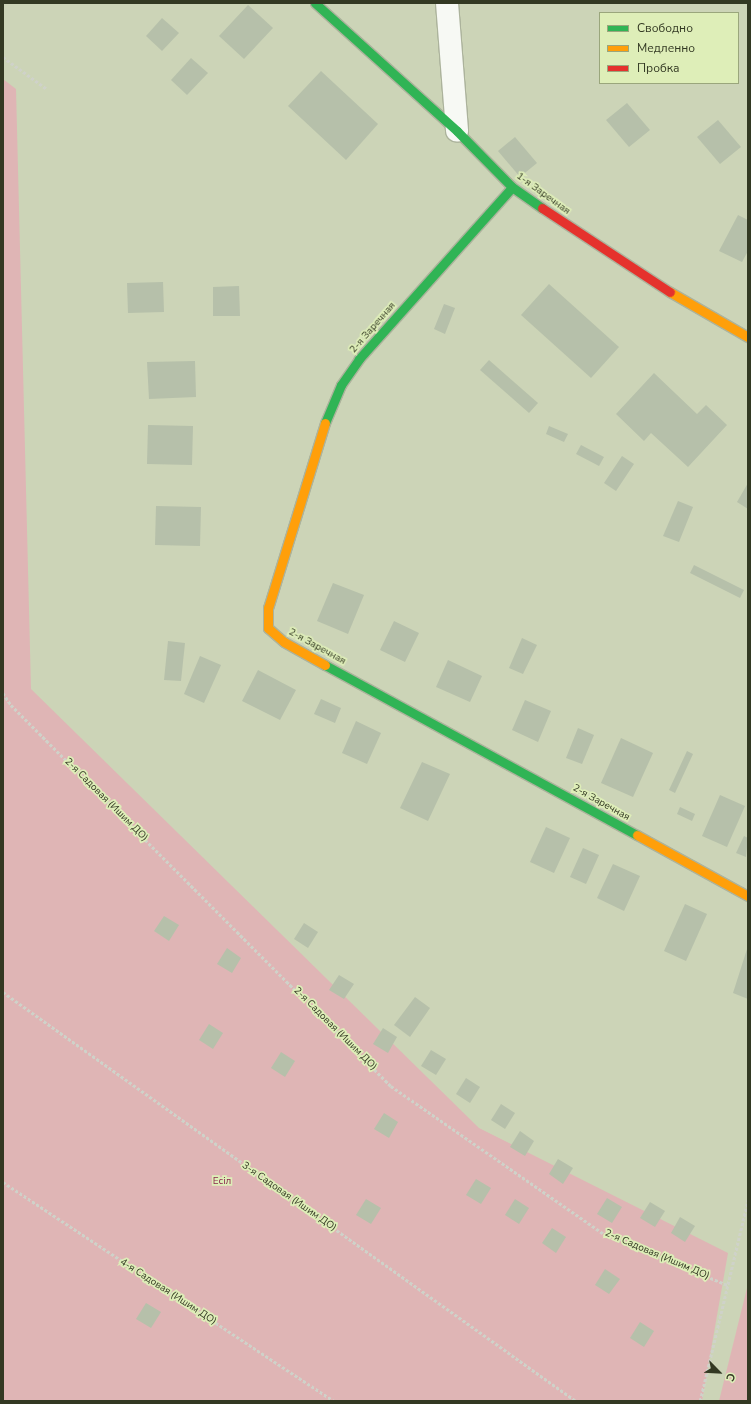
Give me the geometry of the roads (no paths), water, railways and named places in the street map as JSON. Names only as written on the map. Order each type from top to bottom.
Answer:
[{"type":"street","name":"1-я Заречная","points":[[315,3],[457,131],[512,187],[643,278],[748,337]]},
{"type":"street","points":[[446,3],[457,131]]},
{"type":"street","name":"2-я Заречная","points":[[512,187],[359,359],[341,385],[327,417],[268,608],[268,628],[284,642],[748,896]]},
{"type":"park label","name":"Есіл","points":[[222,1182]]}]
